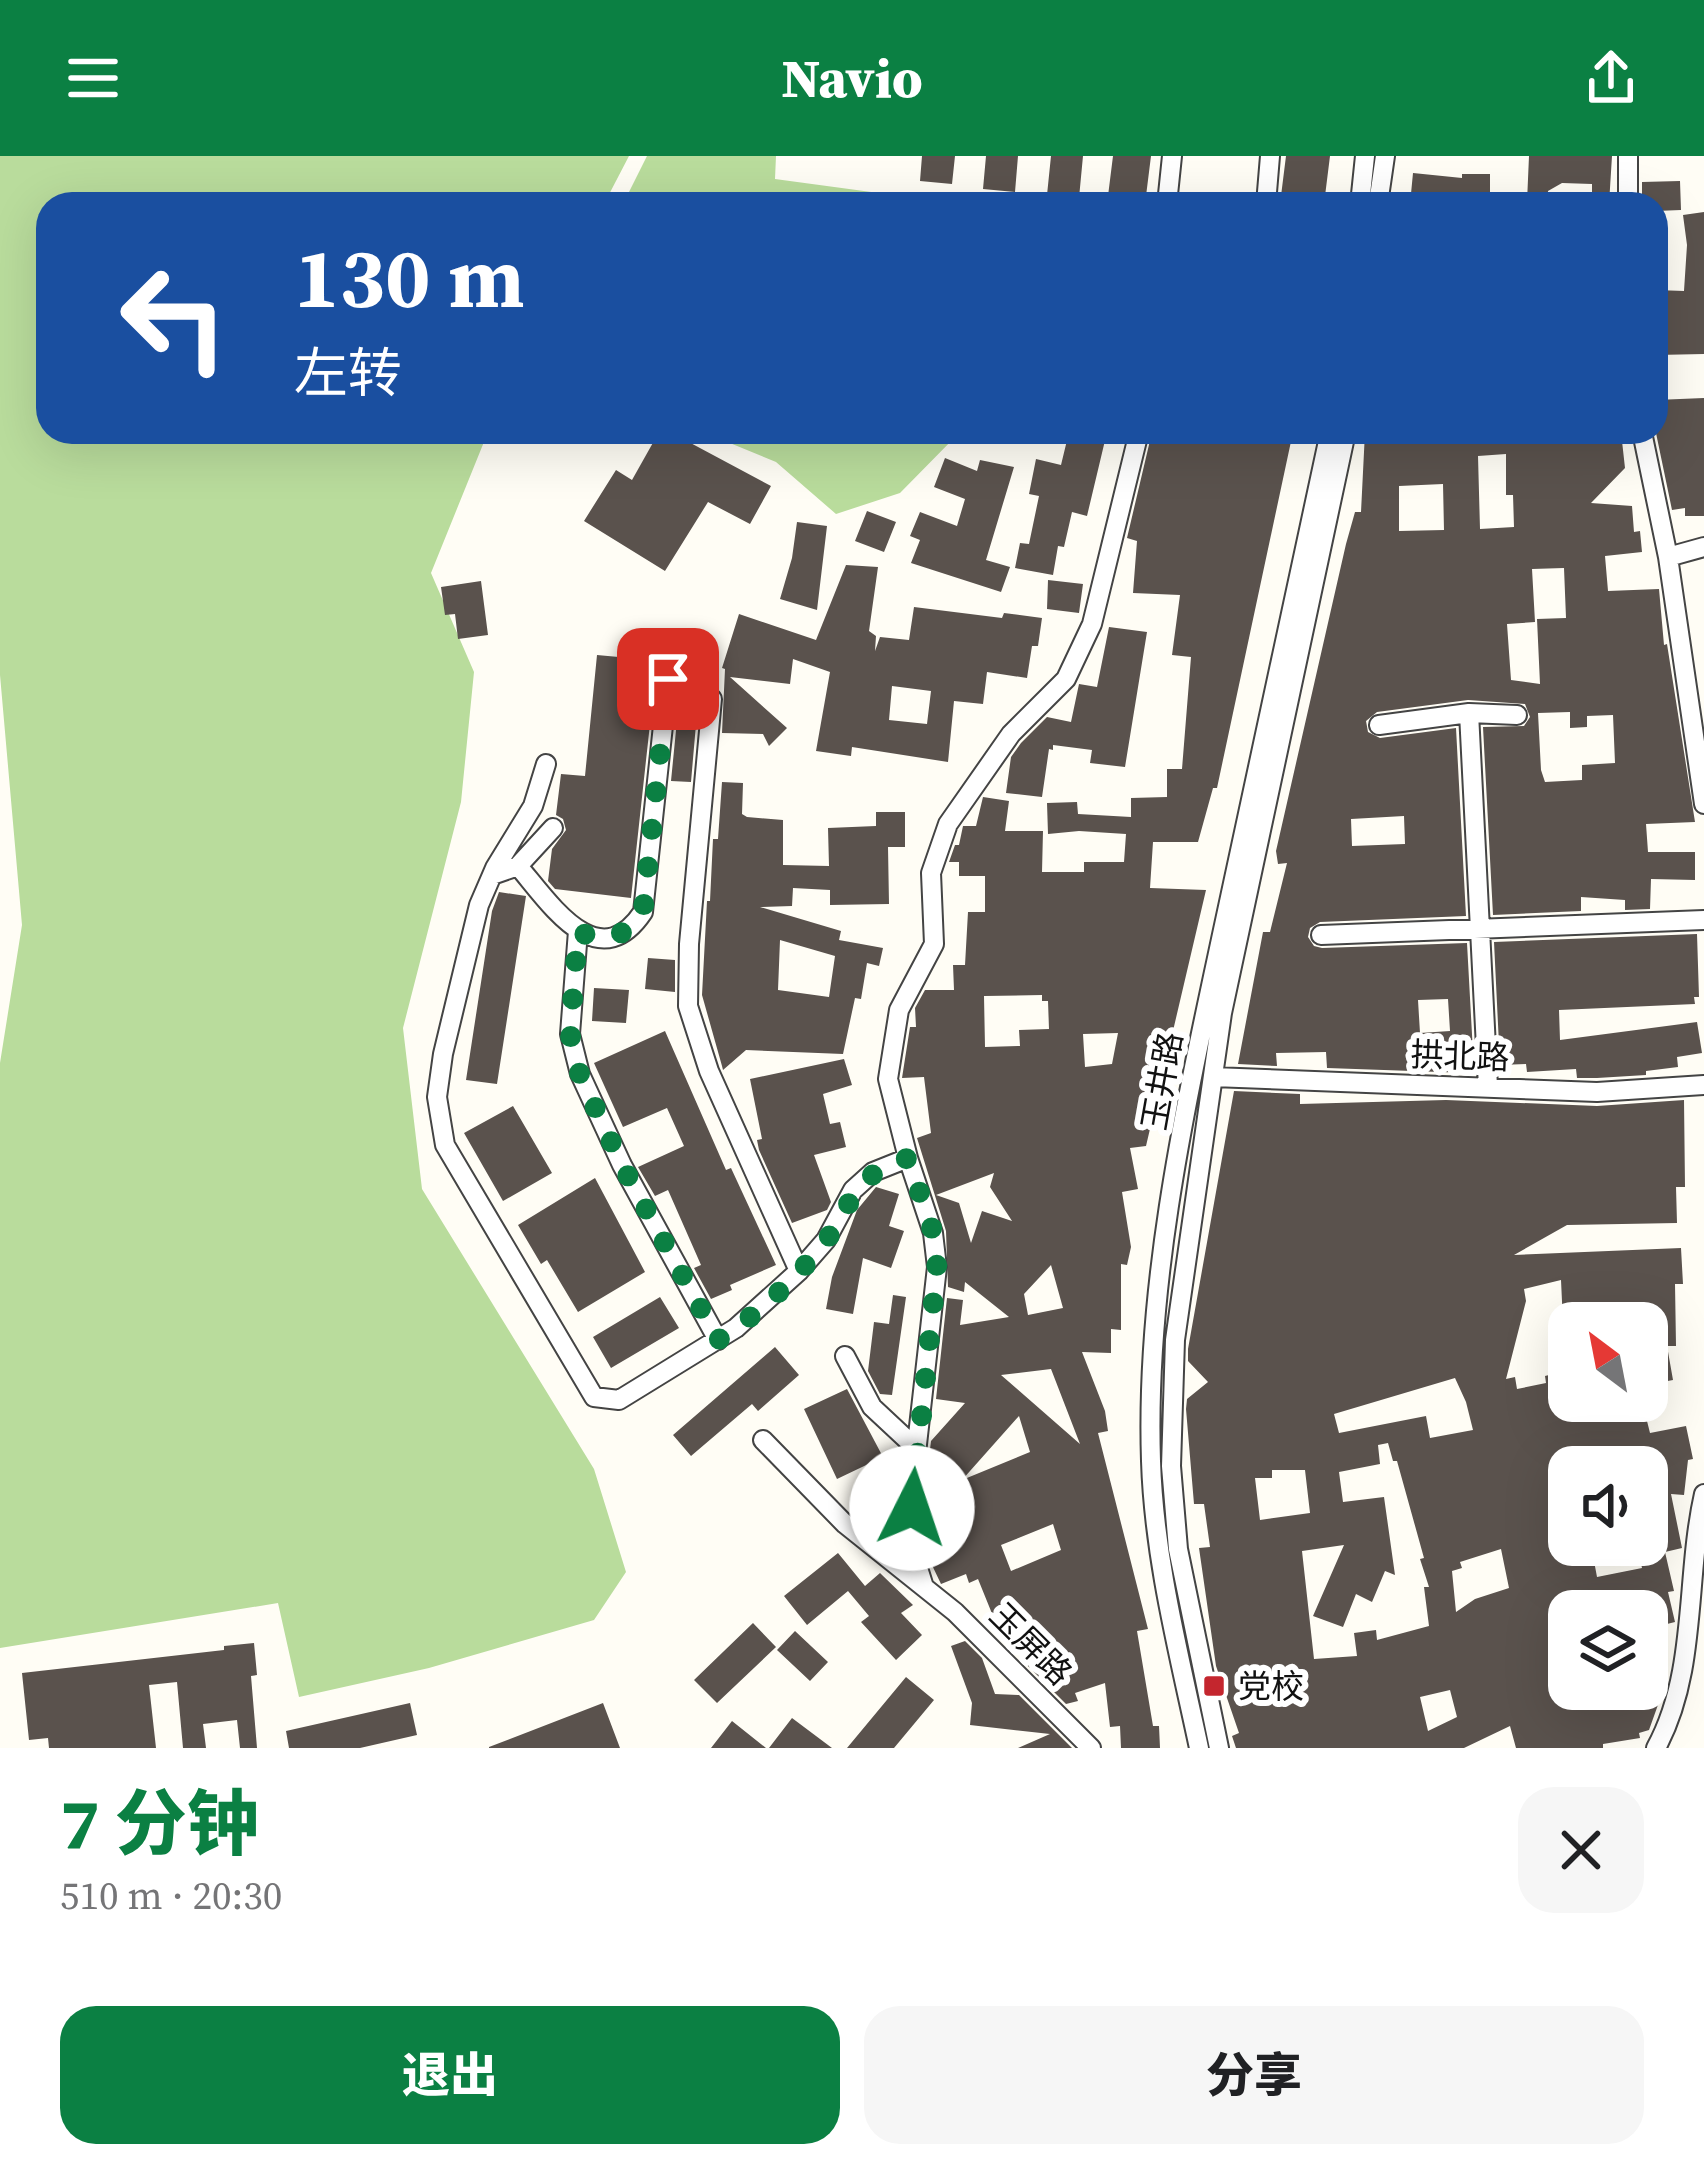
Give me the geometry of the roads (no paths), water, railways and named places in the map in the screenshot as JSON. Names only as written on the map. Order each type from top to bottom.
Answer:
[{"type":"street","points":[[1168,192],[1172,156]]},
{"type":"street","points":[[1267,192],[1270,156]]},
{"type":"street","points":[[1361,192],[1365,156]]},
{"type":"street","points":[[1380,192],[1385,156]]},
{"type":"street","points":[[1628,156],[1628,192]]},
{"type":"street","points":[[924,1587],[911,1546],[937,1267],[933,1232],[888,1079],[899,1010],[934,944],[931,873],[948,824],[1011,734],[1066,679],[1092,624],[1135,444]]},
{"type":"street","name":"玉井路","points":[[1199,1748],[1156,1536],[1151,1462],[1155,1330],[1169,1209],[1199,1039],[1327,444]]},
{"type":"street","name":"玉井路","points":[[1219,1748],[1178,1549],[1171,1466],[1175,1340],[1226,990],[1343,444]]},
{"type":"street","points":[[1644,444],[1668,557],[1704,804]]},
{"type":"street","points":[[1668,557],[1704,548]]},
{"type":"street","points":[[518,866],[578,931],[598,938],[616,937],[632,928],[643,912],[668,679]]},
{"type":"street","points":[[712,699],[689,944],[688,1006],[709,1071],[799,1271]]},
{"type":"street","points":[[1469,713],[1488,1087]]},
{"type":"street","points":[[1379,725],[1469,713],[1517,715]]},
{"type":"street","points":[[546,764],[533,806],[479,905],[442,1054],[437,1097],[445,1145],[594,1397],[619,1400],[718,1340],[799,1271],[826,1240],[853,1190],[873,1172],[908,1158]]},
{"type":"street","points":[[492,875],[518,866],[553,828]]},
{"type":"street","points":[[1322,935],[1704,920]]},
{"type":"street","points":[[578,931],[570,1034],[580,1075],[622,1165],[718,1340]]},
{"type":"street","name":"拱北路","points":[[1213,1077],[1597,1092],[1704,1085]]},
{"type":"street","points":[[845,1356],[872,1407],[917,1449]]},
{"type":"street","name":"玉屏路","points":[[763,1440],[845,1524],[955,1612],[1091,1748]]},
{"type":"street","points":[[1656,1748],[1672,1719],[1680,1689],[1704,1494]]},
{"type":"place","name":"党校","points":[[1214,1686]]}]
